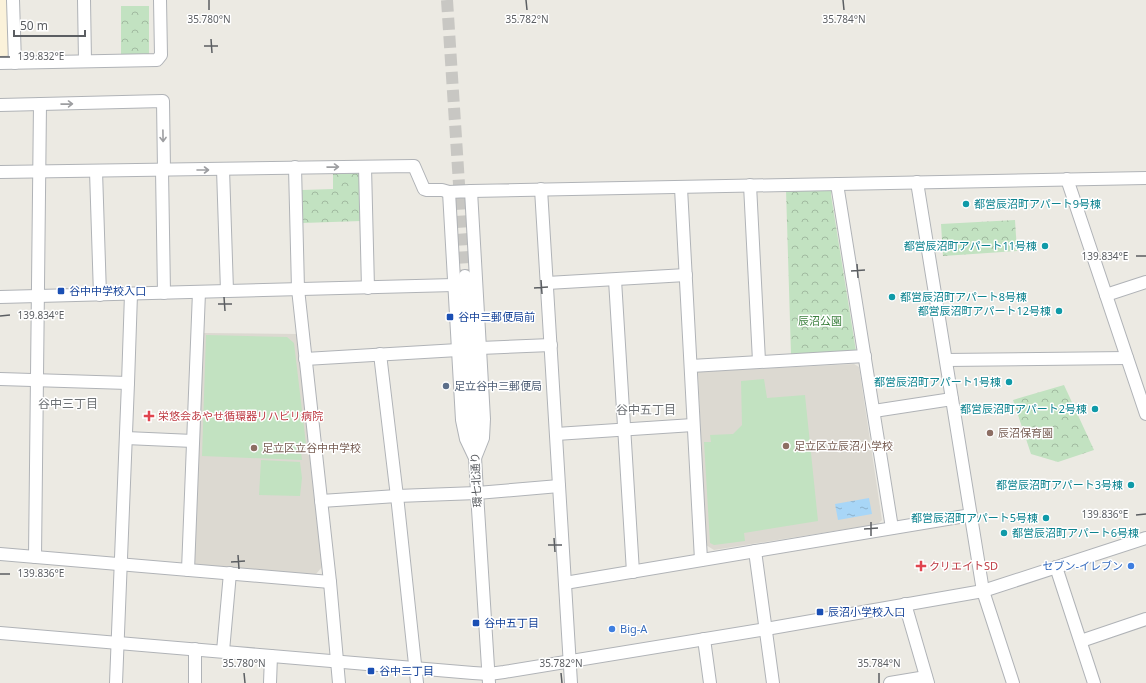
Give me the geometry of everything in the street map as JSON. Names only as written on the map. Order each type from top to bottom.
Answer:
[{"type":"street","points":[[14,0],[15,63]]},
{"type":"street","points":[[84,0],[85,61]]},
{"type":"street","points":[[0,64],[157,60],[161,55],[160,0]]},
{"type":"street","points":[[0,105],[162,101],[164,293]]},
{"type":"street","points":[[35,557],[40,104]]},
{"type":"street","points":[[366,166],[368,288]]},
{"type":"street","points":[[0,172],[223,170],[295,167],[414,166],[424,189],[449,192],[681,188],[750,185],[918,185],[1067,182],[1146,178]]},
{"type":"street","points":[[295,167],[298,290],[330,582],[339,683]]},
{"type":"street","points":[[223,170],[227,291]]},
{"type":"street","points":[[96,171],[100,294]]},
{"type":"street","points":[[1067,182],[1146,414]]},
{"type":"street","points":[[837,184],[892,528]]},
{"type":"street","points":[[750,185],[759,362]]},
{"type":"street","points":[[918,185],[983,591],[1013,683]]},
{"type":"street","points":[[681,188],[701,560]]},
{"type":"street","points":[[542,190],[571,683]]},
{"type":"street","points":[[470,191],[484,419],[482,438],[475,458]]},
{"type":"street","points":[[449,192],[462,420],[466,439],[475,458]]},
{"type":"street","points":[[547,283],[686,275]]},
{"type":"street","name":"環七北通り","points":[[465,276],[489,678]]},
{"type":"street","points":[[615,280],[633,572]]},
{"type":"street","points":[[1106,295],[1146,282]]},
{"type":"street","points":[[0,297],[454,285]]},
{"type":"street","points":[[188,570],[199,292]]},
{"type":"street","points":[[116,683],[131,294]]},
{"type":"street","points":[[480,348],[551,345]]},
{"type":"street","points":[[306,359],[458,350]]},
{"type":"street","points":[[380,354],[417,683]]},
{"type":"street","points":[[691,366],[865,356]]},
{"type":"street","points":[[946,360],[1127,358]]},
{"type":"street","points":[[0,379],[128,383]]},
{"type":"street","points":[[874,411],[952,399]]},
{"type":"street","points":[[556,434],[693,424]]},
{"type":"street","points":[[126,438],[193,441]]},
{"type":"street","points":[[321,501],[477,493],[559,486]]},
{"type":"street","points":[[565,582],[633,572],[971,515]]},
{"type":"street","points":[[0,633],[223,651],[473,674],[489,678],[504,672],[766,629],[983,591],[1146,538]]},
{"type":"street","points":[[755,551],[773,683]]},
{"type":"street","points":[[0,554],[330,582]]},
{"type":"street","points":[[1056,567],[1094,683]]},
{"type":"street","points":[[223,651],[230,574]]},
{"type":"street","points":[[890,683],[927,680],[905,604]]},
{"type":"street","points":[[1081,641],[1145,622]]},
{"type":"street","points":[[704,639],[710,683]]},
{"type":"street","points":[[195,649],[195,683]]},
{"type":"street","points":[[270,683],[271,656]]},
{"type":"shaded area","points":[[0,0],[8,0],[9,54],[5,57],[0,57]]},
{"type":"shaded area","name":"足立区立谷中中学校","points":[[203,333],[297,334],[322,567],[316,574],[196,566],[193,562]]},
{"type":"shaded area","name":"足立区立辰沼小学校","points":[[854,364],[859,367],[882,520],[878,524],[714,550],[706,545],[698,372]]},
{"type":"green space","points":[[121,6],[149,6],[149,55],[121,56]]},
{"type":"green space","points":[[333,173],[358,173],[360,175],[361,221],[303,223],[302,190],[333,189]]},
{"type":"green space","name":"辰沼公園","points":[[832,189],[831,195],[856,351],[791,355],[786,190]]},
{"type":"green space","points":[[1015,220],[1017,251],[943,256],[941,224]]},
{"type":"green space","points":[[206,335],[287,337],[294,343],[306,444],[300,445],[302,460],[202,456]]},
{"type":"green space","points":[[764,379],[767,398],[805,395],[818,521],[744,533],[745,541],[714,545],[710,543],[704,442],[711,442],[710,435],[733,434],[742,425],[741,381]]},
{"type":"green space","points":[[1064,385],[1094,450],[1058,462],[1031,454],[1013,400]]},
{"type":"green space","points":[[261,460],[300,462],[302,478],[300,496],[259,495]]},
{"type":"water","points":[[869,498],[872,514],[838,520],[835,504]]},
{"type":"tunnel","points":[[447,0],[465,276]]},
{"type":"place","name":"都営辰沼町アパート9号棟","points":[[966,204]]},
{"type":"place","name":"都営辰沼町アパート11号棟","points":[[1045,246]]},
{"type":"place","name":"谷中中学校入口","points":[[61,291]]},
{"type":"place","name":"都営辰沼町アパート8号棟","points":[[892,297]]},
{"type":"place","name":"都営辰沼町アパート12号棟","points":[[1059,311]]},
{"type":"place","name":"谷中三郵便局前","points":[[450,317]]},
{"type":"place","name":"都営辰沼町アパート1号棟","points":[[1009,382]]},
{"type":"place","name":"足立谷中三郵便局","points":[[446,386]]},
{"type":"place","name":"都営辰沼町アパート2号棟","points":[[1095,409]]},
{"type":"place","name":"栄悠会あやせ循環器リハビリ病院","points":[[149,416]]},
{"type":"place","name":"辰沼保育園","points":[[990,433]]},
{"type":"place","name":"足立区立辰沼小学校","points":[[786,446]]},
{"type":"place","name":"足立区立谷中中学校","points":[[254,448]]},
{"type":"place","name":"都営辰沼町アパート3号棟","points":[[1131,485]]},
{"type":"place","name":"都営辰沼町アパート5号棟","points":[[1046,518]]},
{"type":"place","name":"都営辰沼町アパート6号棟","points":[[1004,533]]},
{"type":"place","name":"クリエイトSD","points":[[921,566]]},
{"type":"place","name":"セブン-イレブン","points":[[1131,566]]},
{"type":"place","name":"辰沼小学校入口","points":[[820,612]]},
{"type":"place","name":"谷中五丁目","points":[[476,623]]},
{"type":"place","name":"Big-A","points":[[612,629]]},
{"type":"place","name":"谷中三丁目","points":[[371,671]]},
{"type":"district","name":"谷中三丁目","points":[[68,404]]},
{"type":"district","name":"谷中五丁目","points":[[646,410]]}]
